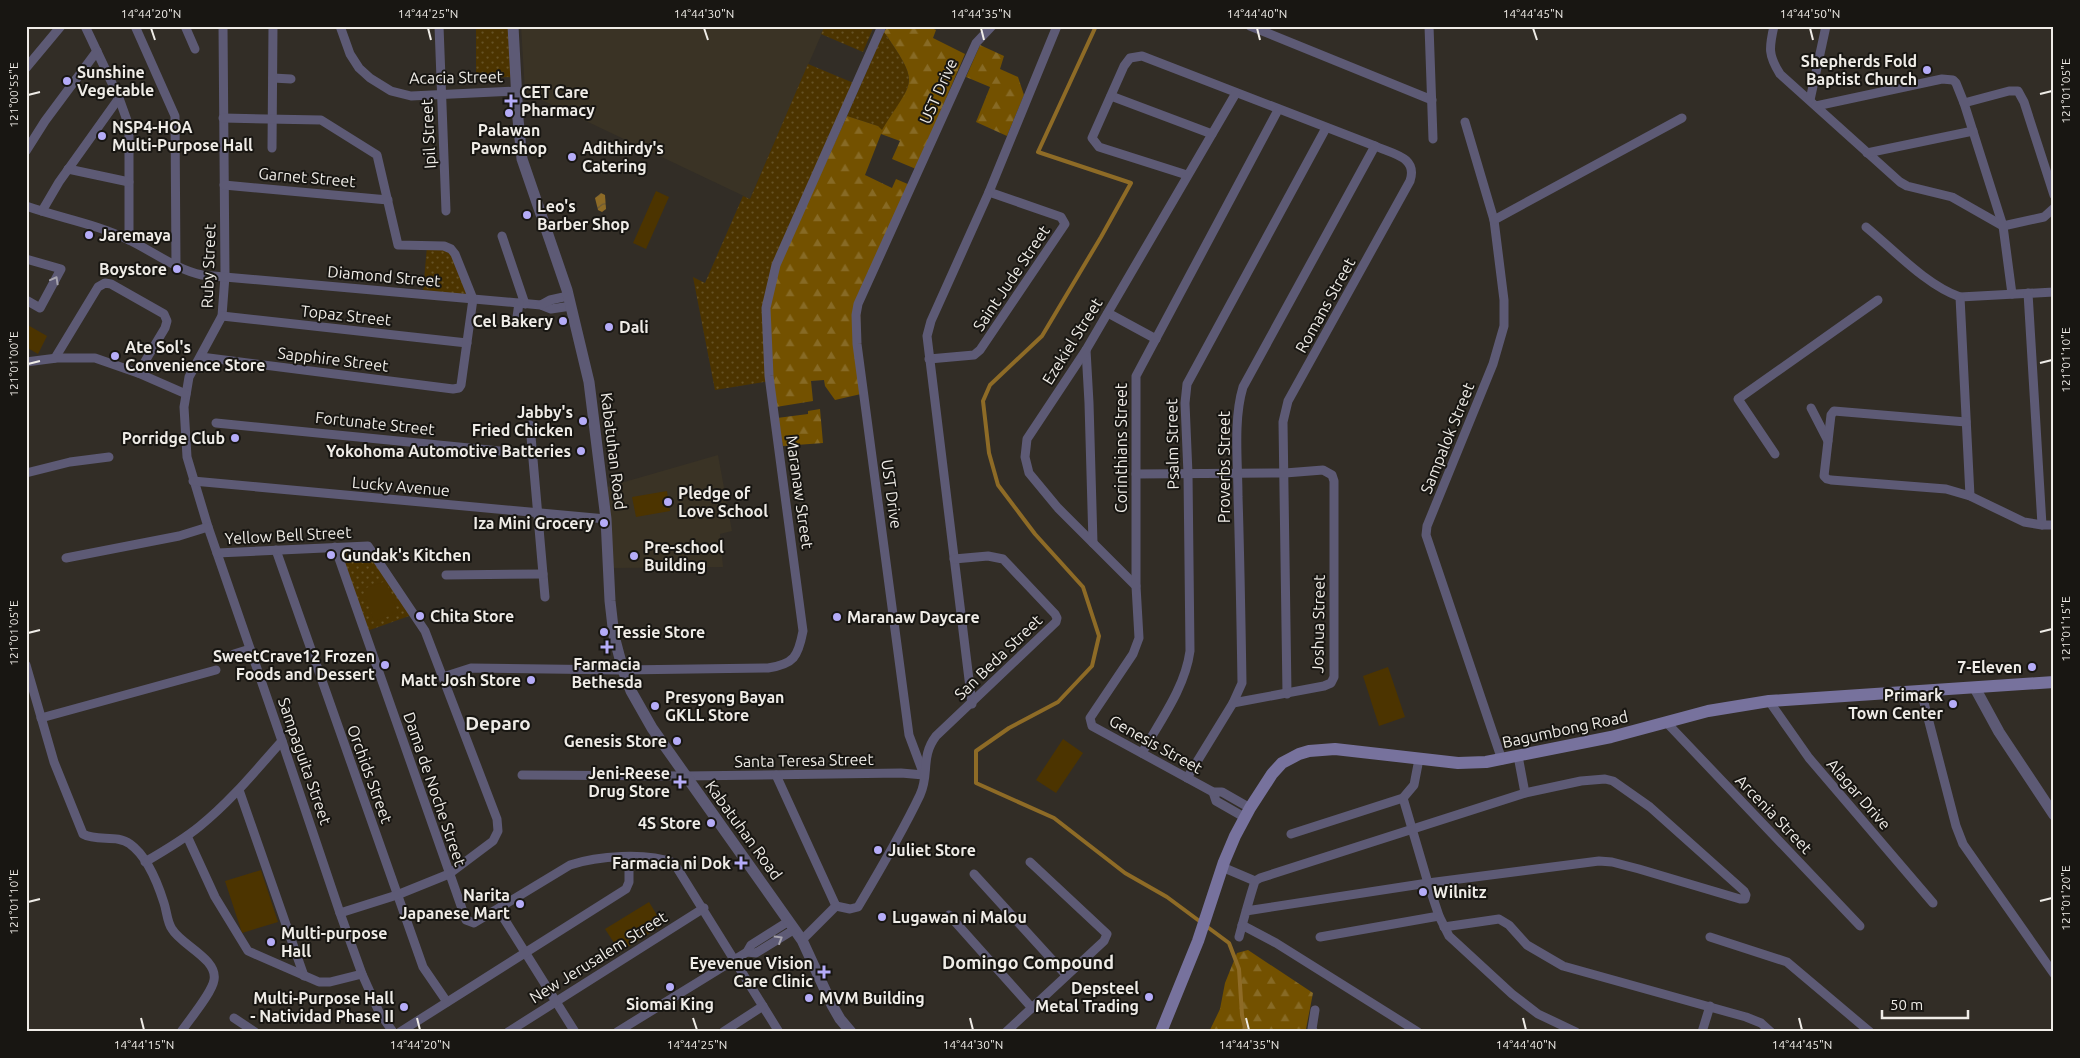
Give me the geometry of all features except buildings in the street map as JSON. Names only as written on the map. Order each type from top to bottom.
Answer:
[{"type":"main road","name":"Bagumbong Road","points":[[1160,1032],[1198,941],[1222,867],[1247,813],[1272,774],[1282,763],[1299,754],[1322,749],[1335,749],[1458,763],[1502,760],[1612,737],[1708,711],[1769,702],[2054,682]]},
{"type":"street","points":[[26,68],[61,26]]},
{"type":"street","points":[[85,26],[118,98],[130,131],[129,240]]},
{"type":"street","points":[[135,26],[175,116],[176,267]]},
{"type":"street","points":[[185,26],[195,49]]},
{"type":"street","name":"Ruby Street","points":[[198,496],[186,457],[184,433],[186,394],[189,377],[222,316],[225,276],[223,26]]},
{"type":"street","points":[[272,148],[273,26]]},
{"type":"street","name":"Acacia Street","points":[[340,26],[350,54],[359,68],[370,78],[391,91],[411,96],[517,91]]},
{"type":"street","name":"Ipil Street","points":[[439,26],[446,211]]},
{"type":"street","name":"Kabatuhan Road","points":[[513,26],[520,144],[526,173],[570,301],[589,382],[606,519],[611,618],[623,670],[641,708],[685,776],[802,940],[832,1005],[840,1019],[851,1032]]},
{"type":"street","name":"Maranaw Street","points":[[443,677],[471,668],[623,670],[768,668],[784,665],[794,659],[800,648],[803,631],[770,382],[766,337],[766,308],[776,264],[882,26]]},
{"type":"street","name":"UST Drive","points":[[924,775],[909,735],[857,344],[856,315],[858,304],[976,43],[992,26]]},
{"type":"street","points":[[972,704],[927,336],[931,322],[989,192],[1057,26]]},
{"type":"street","points":[[1250,26],[1432,100]]},
{"type":"street","points":[[1429,26],[1433,139]]},
{"type":"street","points":[[1774,26],[1770,44],[1771,60],[1780,74],[1900,182],[1907,186],[1952,197],[2003,226],[2044,217],[2054,208]]},
{"type":"street","points":[[1813,103],[1826,26]]},
{"type":"street","points":[[26,151],[45,121],[97,51]]},
{"type":"street","points":[[1187,174],[1099,147],[1092,138],[1124,66],[1130,58],[1142,56],[1375,146]]},
{"type":"street","points":[[273,78],[291,79]]},
{"type":"street","points":[[1813,103],[1947,78],[1956,83],[2003,226],[2012,294]]},
{"type":"street","points":[[1964,103],[2009,91],[2018,92],[2024,102],[2054,194]]},
{"type":"street","name":"Ezekiel Street","points":[[1136,586],[1058,508],[1029,473],[1025,457],[1026,439],[1086,350],[1236,93]]},
{"type":"street","points":[[1112,96],[1212,134]]},
{"type":"street","points":[[42,211],[68,169],[118,98]]},
{"type":"street","name":"Corinthians Street","points":[[1090,718],[1133,654],[1139,638],[1136,586],[1136,376],[1278,110]]},
{"type":"street","points":[[223,118],[322,120],[377,155],[398,245],[444,246],[451,250],[463,273],[473,299],[467,343]]},
{"type":"street","points":[[1494,220],[1682,118]]},
{"type":"street","name":"Sampalok Street","points":[[1465,122],[1494,220],[1504,300],[1504,326],[1493,364],[1427,526],[1426,536],[1502,760]]},
{"type":"street","name":"Psalm Street","points":[[1142,753],[1188,668],[1190,651],[1188,474],[1185,403],[1187,384],[1326,128]]},
{"type":"street","points":[[1867,153],[1972,131]]},
{"type":"street","name":"Romans Street","points":[[1287,694],[1283,422],[1288,402],[1410,181],[1413,172],[1411,164],[1375,146]]},
{"type":"street","name":"Proverbs Street","points":[[1187,778],[1233,703],[1242,683],[1238,410],[1243,387],[1375,146]]},
{"type":"street","points":[[68,169],[129,182]]},
{"type":"street","name":"Garnet Street","points":[[224,185],[388,200]]},
{"type":"street","name":"Saint Jude Street","points":[[929,359],[965,357],[974,355],[980,350],[1065,224],[1062,217],[989,192]]},
{"type":"street","name":"Diamond Street","points":[[26,206],[109,232],[129,240],[176,267],[202,275],[541,305],[551,309],[570,301]]},
{"type":"street","points":[[1866,227],[1932,282],[1960,297],[2054,292]]},
{"type":"street","points":[[502,236],[522,304],[516,324]]},
{"type":"street","points":[[26,259],[61,269],[40,308],[26,300]]},
{"type":"street","points":[[55,358],[98,286],[105,283],[111,284],[164,314],[168,321],[138,373]]},
{"type":"street","points":[[2028,293],[2042,525]]},
{"type":"street","points":[[1960,297],[1970,496]]},
{"type":"street","points":[[1775,454],[1738,399],[1878,300]]},
{"type":"street","points":[[1108,313],[1156,339]]},
{"type":"street","name":"Topaz Street","points":[[222,316],[467,343]]},
{"type":"street","name":"Sapphire Street","points":[[201,357],[453,389],[459,388],[461,385],[467,343]]},
{"type":"street","points":[[1086,350],[1092,543]]},
{"type":"street","points":[[26,362],[55,358],[95,358],[138,373],[186,394]]},
{"type":"street","points":[[1811,408],[1828,441]]},
{"type":"street","points":[[1966,422],[1834,411],[1831,415],[1824,476],[1831,480],[1946,489],[1970,496],[2024,522],[2054,525]]},
{"type":"street","name":"Fortunate Street","points":[[216,423],[531,454]]},
{"type":"street","points":[[530,425],[531,454],[545,596]]},
{"type":"street","points":[[26,473],[70,462],[109,457]]},
{"type":"street","name":"Joshua Street","points":[[1233,703],[1324,686],[1331,683],[1334,677],[1334,481],[1332,475],[1323,470],[1285,473]]},
{"type":"street","points":[[1136,474],[1285,473]]},
{"type":"street","name":"Lucky Avenue","points":[[193,481],[606,519]]},
{"type":"street","name":"Sampaguita Street","points":[[198,496],[362,974],[379,1012],[392,1032]]},
{"type":"street","points":[[66,558],[179,536],[208,527]]},
{"type":"street","name":"Yellow Bell Street","points":[[217,553],[368,546],[425,631],[497,819],[498,831],[493,841],[449,874],[397,895],[340,913]]},
{"type":"street","name":"Dama de Noche Street","points":[[335,547],[466,920],[474,923],[498,909]]},
{"type":"street","name":"Orchids Street","points":[[276,550],[423,967],[447,1002]]},
{"type":"street","name":"San Beda Street","points":[[924,775],[928,750],[936,736],[1052,627],[1057,618],[1003,559],[988,556],[954,559]]},
{"type":"street","points":[[446,575],[543,574]]},
{"type":"street","points":[[234,654],[250,649]]},
{"type":"street","points":[[26,665],[54,762],[82,834],[89,837],[127,842],[142,856],[160,894],[171,928],[209,964],[214,972],[214,981],[181,1032]]},
{"type":"street","points":[[41,718],[216,670]]},
{"type":"street","points":[[1975,688],[1999,732],[2054,815]]},
{"type":"street","points":[[1921,691],[1956,826],[1963,844],[2054,974]]},
{"type":"street","name":"Alagar Drive","points":[[1769,702],[1809,758],[1932,903]]},
{"type":"street","name":"Genesis Street","points":[[1090,718],[1092,726],[1213,792],[1216,801],[1247,813]]},
{"type":"street","name":"Arcenia Street","points":[[1666,722],[1860,926]]},
{"type":"street","points":[[145,862],[187,836],[239,790],[282,741]]},
{"type":"street","points":[[1518,756],[1525,793]]},
{"type":"street","points":[[1291,834],[1403,798],[1414,786],[1419,759]]},
{"type":"street","name":"Santa Teresa Street","points":[[522,775],[685,776],[901,773],[924,775]]},
{"type":"street","points":[[776,775],[836,906]]},
{"type":"street","points":[[836,906],[850,909],[858,906],[922,793],[924,775]]},
{"type":"street","points":[[1239,937],[1242,925],[1255,881],[1267,875],[1525,793],[1597,778],[1613,781],[1650,807],[1744,891],[1746,898],[1740,899],[1673,878],[1605,861],[1428,883],[1246,912]]},
{"type":"street","points":[[239,790],[304,976]]},
{"type":"street","points":[[1403,798],[1439,916],[1444,927],[1455,942],[1512,994],[1538,1014],[1576,1032]]},
{"type":"street","points":[[187,836],[216,897],[248,950],[319,982],[330,982],[362,974]]},
{"type":"street","points":[[576,1032],[498,909],[570,865],[611,857],[664,859],[674,863],[704,908],[779,1032]]},
{"type":"street","points":[[400,1032],[626,890],[629,882],[630,857]]},
{"type":"street","points":[[1006,1032],[1104,941],[1107,932],[1030,862]]},
{"type":"street","points":[[1222,867],[1255,881]]},
{"type":"street","points":[[974,874],[1066,975]]},
{"type":"street","points":[[802,940],[836,906]]},
{"type":"street","name":"New Jerusalem Street","points":[[508,1032],[704,908]]},
{"type":"street","points":[[949,915],[1032,1008]]},
{"type":"street","points":[[1320,938],[1439,916]]},
{"type":"street","points":[[1444,927],[1498,919],[1509,925],[1527,945],[1563,966],[1746,1017],[1761,1023],[1771,1032]]},
{"type":"street","points":[[617,1032],[734,959],[747,952],[756,953],[792,925]]},
{"type":"street","points":[[1242,925],[1284,948],[1418,1032]]},
{"type":"street","points":[[1710,936],[1787,962],[1870,1032]]},
{"type":"street","points":[[723,1032],[763,1006]]},
{"type":"street","points":[[1702,1032],[1710,1006]]},
{"type":"street","points":[[1314,1032],[1312,1029],[1315,1010]]},
{"type":"street","points":[[234,1018],[255,1032]]},
{"type":"shaded area","points":[[476,26],[510,26],[513,77],[476,78]]},
{"type":"shaded area","points":[[521,26],[825,26],[750,199],[525,92]]},
{"type":"shaded area","points":[[825,26],[874,26],[863,52],[821,34]]},
{"type":"shaded area","points":[[884,32],[904,63],[909,82],[901,101],[882,131],[878,126],[847,116]]},
{"type":"shaded area","points":[[808,64],[856,84],[776,265],[770,381],[715,390],[693,277],[705,283],[743,196],[750,199]]},
{"type":"shaded area","points":[[656,191],[669,197],[646,249],[633,243]]},
{"type":"shaded area","points":[[427,246],[451,249],[472,297],[423,292]]},
{"type":"shaded area","points":[[26,324],[47,336],[38,354],[26,347]]},
{"type":"shaded area","name":"Pledge of Love School","points":[[718,455],[732,531],[720,534],[723,567],[613,568],[607,487]]},
{"type":"shaded area","points":[[667,491],[670,511],[636,517],[632,497]]},
{"type":"shaded area","points":[[368,548],[412,615],[367,631],[337,549]]},
{"type":"shaded area","points":[[386,581],[398,613],[374,621],[363,589]]},
{"type":"shaded area","points":[[1388,667],[1405,717],[1379,726],[1363,676]]},
{"type":"shaded area","points":[[1063,739],[1083,753],[1056,793],[1036,780]]},
{"type":"shaded area","points":[[261,870],[278,922],[242,933],[225,881]]},
{"type":"shaded area","points":[[649,902],[663,925],[620,952],[605,929]]},
{"type":"green space","points":[[888,26],[927,26],[936,30],[933,38],[965,54],[916,169],[892,159],[900,141],[881,134],[865,175],[892,188],[896,179],[910,185],[860,293],[861,394],[835,400],[825,386],[824,380],[811,381],[813,401],[776,407],[769,349],[769,308],[780,263],[847,116],[878,126],[882,130],[906,90],[909,82],[908,73],[904,63],[884,32]]},
{"type":"green space","points":[[980,45],[1004,56],[1000,69],[1018,77],[1024,95],[1007,136],[976,122],[990,87],[966,77]]},
{"type":"green space","points":[[820,409],[823,443],[783,446],[777,418],[808,414],[808,411]]},
{"type":"green space","points":[[1248,950],[1313,993],[1306,1029],[1308,1032],[1209,1032],[1220,1009],[1225,983],[1237,953]]},
{"type":"water","points":[[601,193],[605,195],[606,209],[602,212],[598,210],[595,198]]},
{"type":"waterway","points":[[1096,26],[1038,152],[1131,183],[1042,336],[990,385],[983,401],[989,453],[998,485],[1035,534],[1083,587],[1099,636],[1092,666],[1058,702],[1009,728],[976,751],[976,783],[1054,818],[1125,873],[1167,897],[1229,943],[1239,969],[1242,1015],[1246,1032]]},
{"type":"place","name":"Shepherds Fold Baptist Church","points":[[1927,70]]},
{"type":"place","name":"Sunshine Vegetable","points":[[67,81]]},
{"type":"place","name":"CET Care Pharmacy","points":[[511,101]]},
{"type":"place","name":"Palawan Pawnshop","points":[[509,113]]},
{"type":"place","name":"NSP4-HOA Multi-Purpose Hall","points":[[102,136]]},
{"type":"place","name":"Adithirdy's Catering","points":[[572,157]]},
{"type":"place","name":"Leo's Barber Shop","points":[[527,215]]},
{"type":"place","name":"Jaremaya","points":[[89,235]]},
{"type":"place","name":"Boystore","points":[[177,269]]},
{"type":"place","name":"Cel Bakery","points":[[563,321]]},
{"type":"place","name":"Dali","points":[[609,327]]},
{"type":"place","name":"Ate Sol's Convenience Store","points":[[115,356]]},
{"type":"place","name":"Jabby's Fried Chicken","points":[[583,421]]},
{"type":"place","name":"Porridge Club","points":[[235,438]]},
{"type":"place","name":"Yokohoma Automotive Batteries","points":[[581,451]]},
{"type":"place","name":"Pledge of Love School","points":[[668,502]]},
{"type":"place","name":"Iza Mini Grocery","points":[[604,523]]},
{"type":"place","name":"Gundak's Kitchen","points":[[331,555]]},
{"type":"place","name":"Pre-school Building","points":[[634,556]]},
{"type":"place","name":"Chita Store","points":[[420,616]]},
{"type":"place","name":"Maranaw Daycare","points":[[837,617]]},
{"type":"place","name":"Tessie Store","points":[[604,632]]},
{"type":"place","name":"Farmacia Bethesda","points":[[607,647]]},
{"type":"place","name":"SweetCrave12 Frozen Foods and Dessert","points":[[385,665]]},
{"type":"place","name":"7-Eleven","points":[[2032,667]]},
{"type":"place","name":"Matt Josh Store","points":[[531,680]]},
{"type":"place","name":"Primark Town Center","points":[[1953,704]]},
{"type":"place","name":"Presyong Bayan GKLL Store","points":[[655,706]]},
{"type":"place","name":"Genesis Store","points":[[677,741]]},
{"type":"place","name":"Jeni-Reese Drug Store","points":[[680,782]]},
{"type":"place","name":"4S Store","points":[[711,823]]},
{"type":"place","name":"Juliet Store","points":[[878,850]]},
{"type":"place","name":"Farmacia ni Dok","points":[[741,863]]},
{"type":"place","name":"Wilnitz","points":[[1423,892]]},
{"type":"place","name":"Narita Japanese Mart","points":[[520,904]]},
{"type":"place","name":"Lugawan ni Malou","points":[[882,917]]},
{"type":"place","name":"Multi-purpose Hall","points":[[271,942]]},
{"type":"place","name":"Eyevenue Vision Care Clinic","points":[[824,972]]},
{"type":"place","name":"Siomai King","points":[[670,987]]},
{"type":"place","name":"Depsteel Metal Trading","points":[[1149,997]]},
{"type":"place","name":"MVM Building","points":[[809,998]]},
{"type":"place","name":"Multi-Purpose Hall - Natividad Phase II","points":[[404,1007]]},
{"type":"district","name":"Deparo","points":[[498,723]]},
{"type":"district","name":"Domingo Compound","points":[[1028,963]]}]
